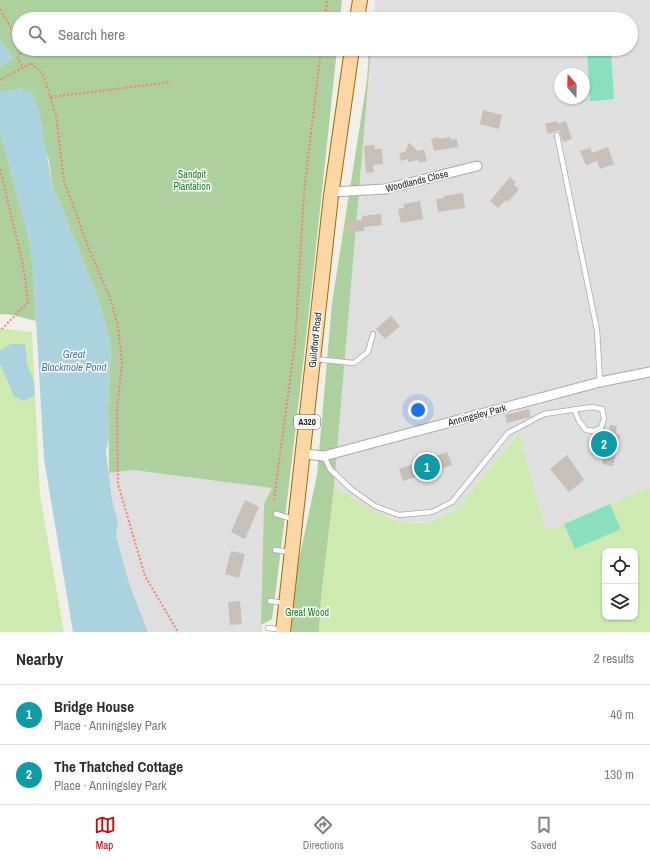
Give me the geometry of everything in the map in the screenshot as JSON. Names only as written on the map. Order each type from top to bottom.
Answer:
[{"type":"main road","points":[[358,12],[360,0]]},
{"type":"main road","name":"Guildford Road","points":[[283,631],[291,552],[304,454],[312,359],[332,192],[351,56]]},
{"type":"street","name":"Woodlands Close","points":[[332,192],[385,190],[478,166]]},
{"type":"street","name":"Anningsley Park","points":[[304,454],[324,456],[600,382],[650,372]]},
{"type":"lane","points":[[557,135],[597,330],[600,382]]},
{"type":"lane","points":[[312,359],[354,363],[368,352],[373,334]]},
{"type":"lane","points":[[324,456],[330,469],[351,489],[375,506],[399,515],[432,512],[452,502],[508,433],[544,414],[574,409],[592,407],[602,409],[604,419],[601,428],[593,431],[586,430],[579,421],[574,409]]},
{"type":"lane","points":[[276,514],[295,519]]},
{"type":"lane","points":[[275,550],[291,552]]},
{"type":"lane","points":[[270,601],[286,603]]},
{"type":"lane","points":[[268,628],[283,631]]},
{"type":"path","points":[[326,12],[328,0]]},
{"type":"path","points":[[0,8],[12,29]]},
{"type":"path","points":[[19,56],[18,58],[23,68]]},
{"type":"path","name":"Guildford Road","points":[[274,500],[295,343],[304,192],[320,56]]},
{"type":"path","points":[[0,80],[31,63],[43,74],[51,98],[56,115],[64,182],[89,249],[110,298],[118,326],[122,364],[117,410],[118,484],[145,576],[178,632]]},
{"type":"path","points":[[51,98],[171,82]]},
{"type":"path","points":[[0,169],[24,264],[28,302],[24,308],[0,331]]},
{"type":"shaded area","points":[[375,0],[650,0],[650,487],[546,532],[519,433],[458,508],[429,523],[400,522],[374,511],[334,487],[370,56],[638,56],[638,12],[374,12]]},
{"type":"shaded area","points":[[133,470],[272,488],[264,504],[262,632],[148,632],[130,586],[116,536],[118,522],[112,499],[109,473]]},
{"type":"green space","name":"Sandpit Plantation","points":[[0,0],[342,0],[341,12],[12,12],[12,56],[336,56],[298,406],[272,619],[261,625],[264,504],[272,488],[133,470],[109,473],[108,408],[111,345],[97,296],[52,184],[49,160],[22,89],[0,92],[0,66],[13,59],[0,39]]},
{"type":"green space","name":"Great Wood","points":[[369,56],[370,56],[334,487],[321,598],[319,632],[291,632],[297,569],[317,475],[332,303],[367,80]]},
{"type":"green space","points":[[587,56],[611,56],[614,99],[590,101],[590,68],[588,68]]},
{"type":"green space","points":[[0,132],[28,234],[33,268],[36,321],[13,315],[0,314]]},
{"type":"green space","points":[[0,328],[32,332],[40,496],[64,632],[0,632]]},
{"type":"green space","points":[[519,433],[546,531],[564,524],[575,549],[621,529],[610,504],[650,487],[650,632],[319,632],[321,598],[334,487],[374,511],[400,522],[429,523],[458,508]]},
{"type":"green space","points":[[610,504],[621,529],[575,549],[564,524]]},
{"type":"water","points":[[0,39],[14,59],[0,66]]},
{"type":"water","name":"Great Blackmole Pond","points":[[22,89],[33,93],[40,115],[52,184],[97,296],[111,345],[108,408],[109,435],[106,452],[112,499],[118,522],[116,536],[130,586],[148,632],[73,632],[44,459],[33,268],[28,234],[0,132],[0,92]]},
{"type":"water","points":[[11,344],[25,344],[27,364],[34,382],[35,395],[24,401],[14,396],[0,364],[0,351]]},
{"type":"building","points":[[483,110],[502,115],[499,129],[480,124]]},
{"type":"building","points":[[557,121],[558,124],[566,121],[572,139],[563,142],[559,130],[548,134],[545,124]]},
{"type":"building","points":[[439,137],[439,139],[450,137],[451,140],[457,139],[458,147],[434,151],[431,139]]},
{"type":"building","points":[[409,143],[418,151],[424,149],[427,161],[419,163],[418,160],[408,162],[408,159],[401,161],[399,153],[405,152]]},
{"type":"building","points":[[374,145],[375,149],[382,149],[383,164],[373,165],[374,172],[366,173],[364,146]]},
{"type":"building","points":[[608,147],[614,164],[600,169],[597,161],[586,165],[580,151],[590,148],[592,153]]},
{"type":"building","points":[[510,177],[516,182],[514,185],[519,189],[508,202],[506,200],[498,208],[490,201]]},
{"type":"building","points":[[463,193],[465,208],[438,212],[436,199]]},
{"type":"building","points":[[420,201],[423,219],[401,223],[398,209],[404,208],[403,204]]},
{"type":"building","points":[[381,214],[382,225],[364,227],[364,231],[348,232],[348,221],[362,220],[362,216]]},
{"type":"building","points":[[391,316],[400,326],[385,339],[376,329]]},
{"type":"building","points":[[529,409],[531,417],[507,423],[505,415]]},
{"type":"building","points":[[610,425],[617,426],[616,434],[620,435],[613,466],[602,464],[603,456],[591,455],[593,440],[607,442]]},
{"type":"building","points":[[447,452],[452,465],[403,481],[399,469]]},
{"type":"building","points":[[567,455],[584,480],[569,492],[550,469]]},
{"type":"building","points":[[245,500],[259,507],[245,539],[231,532]]},
{"type":"building","points":[[231,551],[245,554],[239,578],[225,574]]},
{"type":"building","points":[[240,601],[242,624],[230,625],[228,602]]},
{"type":"place","name":"The Thatched Cottage","points":[[604,444]]},
{"type":"place","name":"Bridge House","points":[[427,467]]}]
